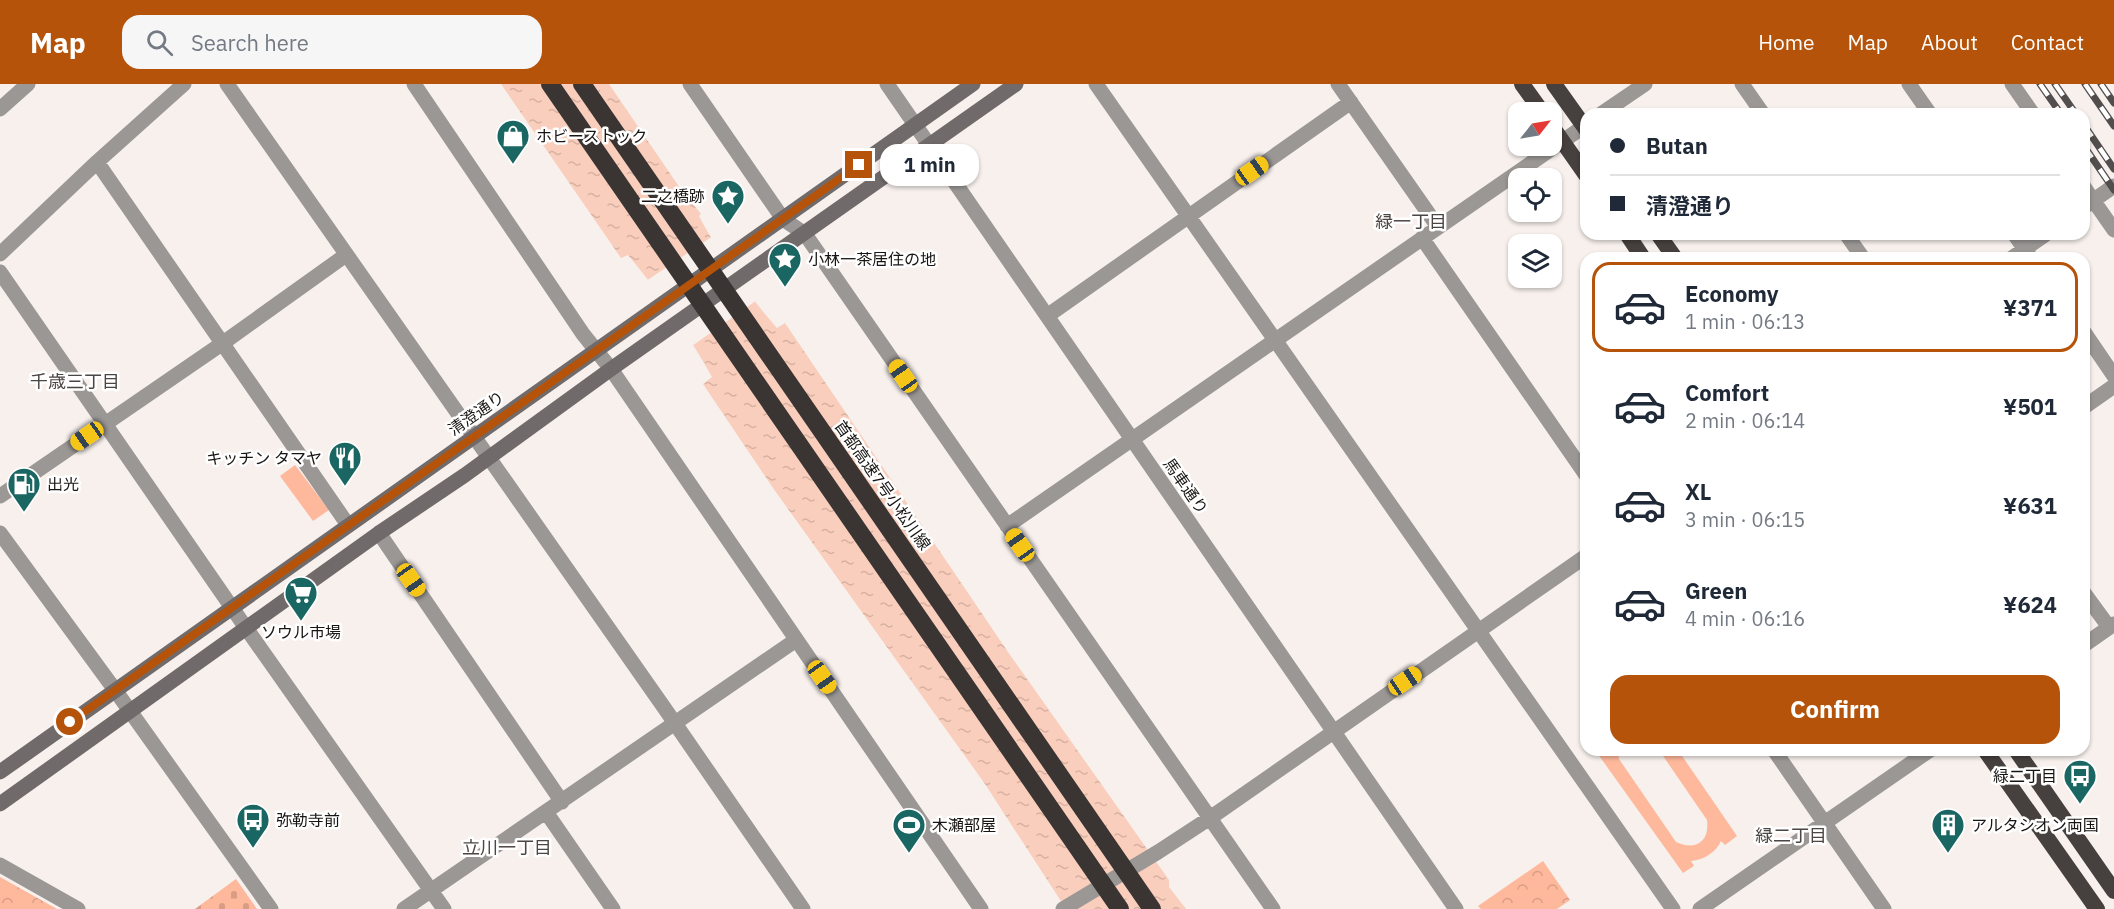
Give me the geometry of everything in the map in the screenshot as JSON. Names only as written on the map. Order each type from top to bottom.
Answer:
[{"type":"highway","points":[[550,84],[1120,909]]},
{"type":"highway","name":"首都高速7号小松川線","points":[[582,84],[1152,909]]},
{"type":"highway","points":[[1522,84],[1535,102]]},
{"type":"highway","points":[[1554,84],[1580,120]]},
{"type":"highway","points":[[1562,141],[1580,166]]},
{"type":"highway","points":[[1989,756],[2097,909]]},
{"type":"highway","points":[[2020,756],[2114,891]]},
{"type":"main road","name":"清澄通り","points":[[0,772],[973,84]]},
{"type":"main road","points":[[0,804],[379,533],[489,458],[928,144],[1016,84]]},
{"type":"street","points":[[0,109],[28,84]]},
{"type":"street","points":[[0,254],[184,84]]},
{"type":"street","points":[[227,84],[803,909]]},
{"type":"street","points":[[414,84],[981,909]]},
{"type":"street","points":[[690,84],[783,219],[805,234],[1273,909]]},
{"type":"street","name":"馬車通り","points":[[887,84],[1456,909]]},
{"type":"street","points":[[1096,84],[1673,909]]},
{"type":"street","points":[[1338,84],[1438,227]]},
{"type":"street","points":[[1611,108],[1645,84]]},
{"type":"street","points":[[1742,84],[1758,108]]},
{"type":"street","points":[[1909,84],[1926,108]]},
{"type":"street","points":[[2012,84],[2028,108]]},
{"type":"street","points":[[1047,316],[1351,102]]},
{"type":"street","points":[[1562,141],[1580,130]]},
{"type":"street","points":[[1007,526],[1540,156]]},
{"type":"street","points":[[97,162],[348,525]]},
{"type":"street","points":[[2090,203],[2114,186]]},
{"type":"street","points":[[2090,206],[2114,230]]},
{"type":"street","points":[[1422,238],[1580,467]]},
{"type":"street","points":[[2029,252],[2040,240]]},
{"type":"street","points":[[0,496],[223,343],[346,255]]},
{"type":"street","points":[[0,272],[444,909]]},
{"type":"street","points":[[2090,341],[2114,376]]},
{"type":"street","points":[[2090,403],[2114,386]]},
{"type":"street","points":[[0,533],[272,909]]},
{"type":"street","points":[[379,533],[562,802]]},
{"type":"street","points":[[1063,909],[1210,818],[1580,560]]},
{"type":"street","points":[[2090,600],[2111,625],[2090,641]]},
{"type":"street","points":[[404,909],[796,640]]},
{"type":"street","points":[[1778,756],[1884,909]]},
{"type":"street","points":[[1700,909],[1921,756]]},
{"type":"street","points":[[546,812],[613,909]]},
{"type":"street","points":[[0,865],[78,909]]},
{"type":"green space","points":[[295,465],[329,510],[313,521],[280,476]]},
{"type":"green space","points":[[1599,756],[1619,756],[1676,842],[1683,845],[1695,845],[1704,839],[1707,820],[1663,756],[1682,756],[1737,836],[1725,845],[1721,841],[1709,855],[1691,861],[1694,866],[1683,873]]},
{"type":"green space","points":[[1543,861],[1570,900],[1557,909],[1481,909],[1478,906]]},
{"type":"green space","points":[[0,877],[57,909],[0,909]]},
{"type":"green space","points":[[236,879],[257,909],[195,909]]},
{"type":"water","points":[[501,84],[609,84],[680,188],[701,214],[699,216],[707,231],[755,302],[777,328],[785,323],[1008,652],[1169,880],[1169,887],[1186,909],[1066,909],[985,784],[773,488],[703,384],[712,377],[673,314],[628,255],[621,258]]},
{"type":"pier","points":[[713,236],[757,300],[692,346],[646,281]]},
{"type":"railway","points":[[2040,84],[2057,108]]},
{"type":"railway","points":[[2055,84],[2072,108]]},
{"type":"railway","points":[[2085,84],[2114,126]]},
{"type":"railway","points":[[2101,84],[2114,103]]},
{"type":"railway","points":[[2090,134],[2114,169]]},
{"type":"railway","points":[[2090,155],[2114,190]]},
{"type":"place","name":"ホビーストック","points":[[513,165]]},
{"type":"place","name":"二之橋跡","points":[[728,225]]},
{"type":"place","name":"小林一茶居住の地","points":[[785,288]]},
{"type":"place","name":"キッチン タマヤ","points":[[345,487]]},
{"type":"place","name":"出光","points":[[24,513]]},
{"type":"place","name":"ソウル市場","points":[[301,622]]},
{"type":"place","name":"緑二丁目","points":[[2080,805]]},
{"type":"place","name":"弥勒寺前","points":[[253,849]]},
{"type":"place","name":"木瀬部屋","points":[[909,854]]},
{"type":"place","name":"アルタシオン両国","points":[[1948,854]]},
{"type":"district","name":"緑一丁目","points":[[1411,221]]},
{"type":"district","name":"千歳三丁目","points":[[75,381]]},
{"type":"district","name":"緑二丁目","points":[[1791,835]]},
{"type":"district","name":"立川一丁目","points":[[507,847]]},
{"type":"route","points":[[70,722],[859,165]]}]
